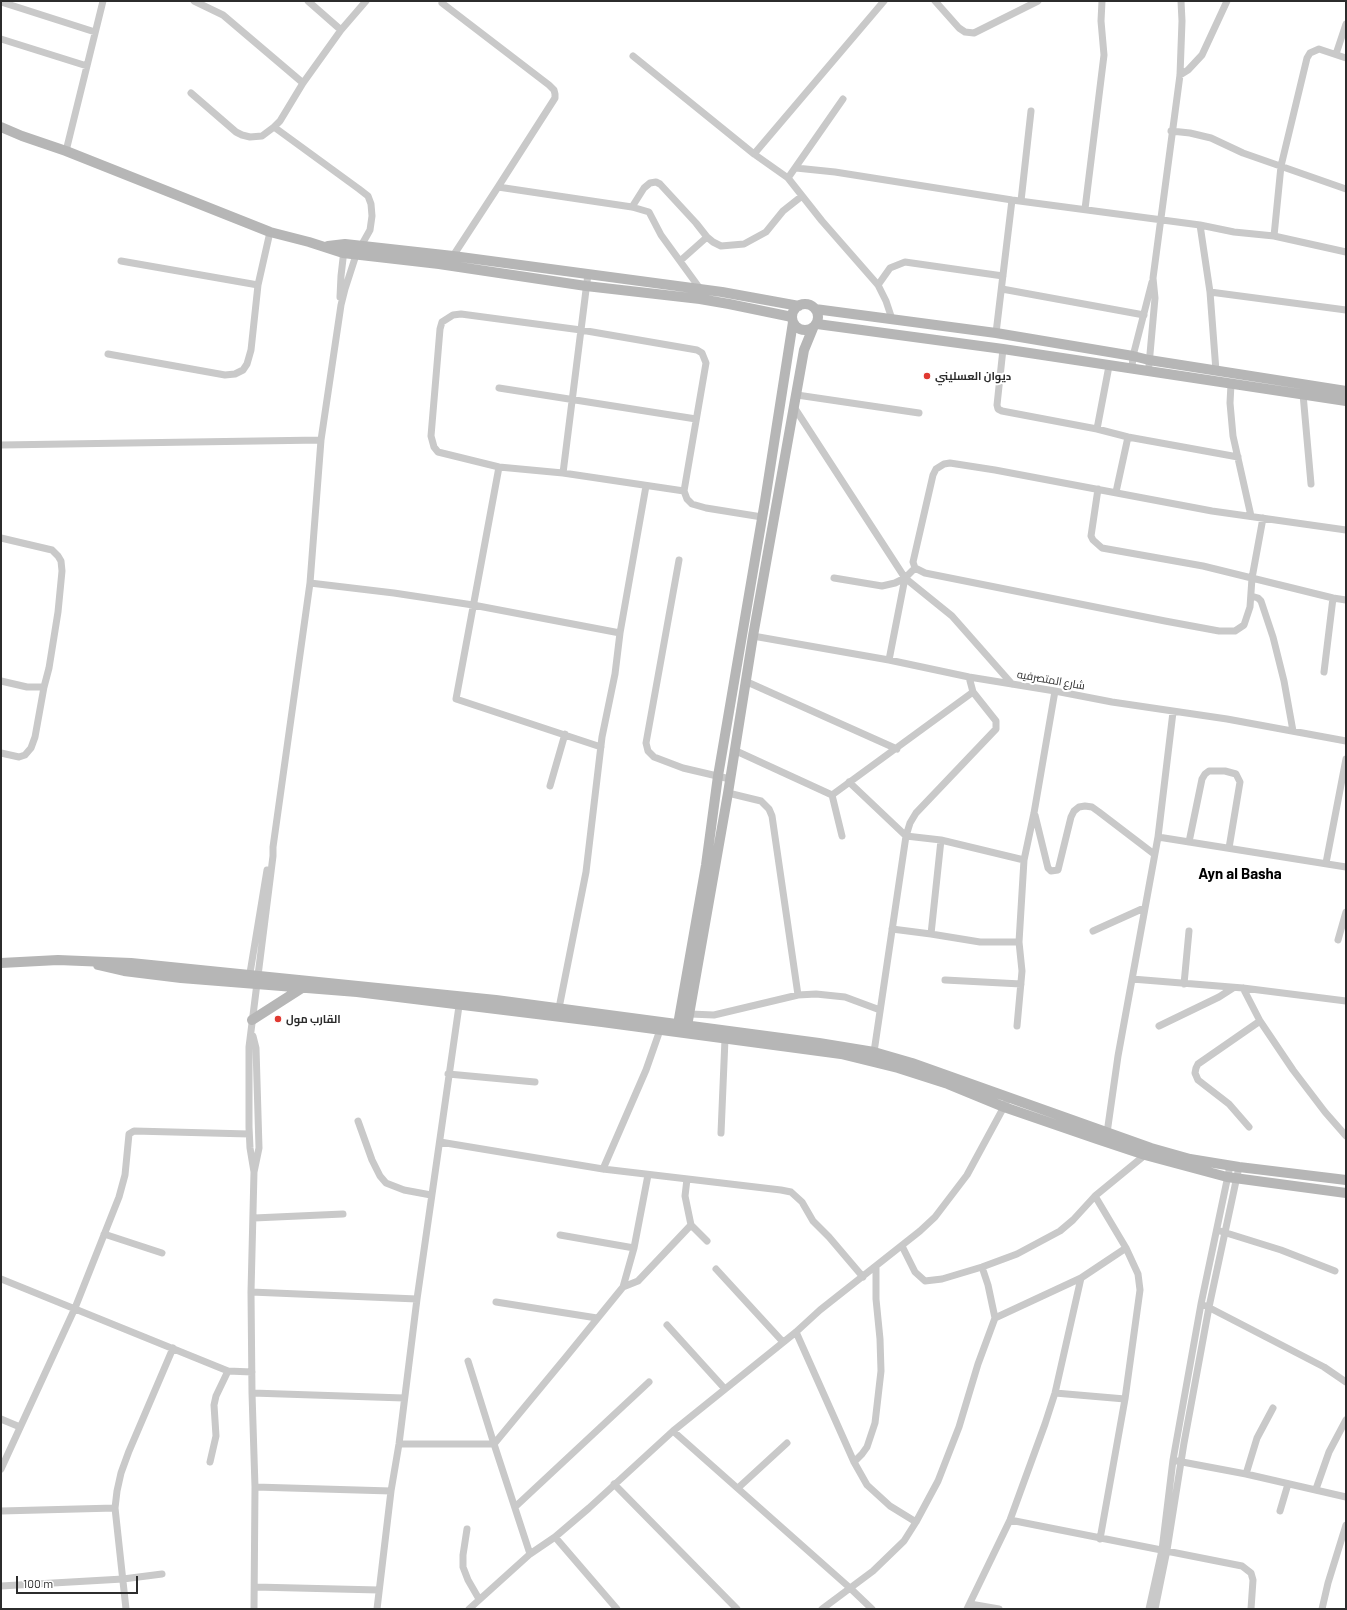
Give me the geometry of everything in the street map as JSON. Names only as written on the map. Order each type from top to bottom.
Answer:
[{"type":"street","points":[[66,151],[103,1]]},
{"type":"street","points":[[194,1],[222,15],[303,83]]},
{"type":"street","points":[[308,1],[341,30]]},
{"type":"street","points":[[191,93],[236,132],[250,138],[262,136],[280,121],[303,83],[341,30],[366,1]]},
{"type":"street","points":[[754,154],[884,1]]},
{"type":"street","points":[[935,1],[959,28],[965,32],[974,33],[1038,1]]},
{"type":"street","points":[[1085,210],[1104,55],[1101,21],[1102,1]]},
{"type":"street","points":[[1149,371],[1154,278],[1171,131],[1180,75],[1182,21],[1181,1]]},
{"type":"street","points":[[1180,75],[1188,70],[1202,55],[1227,1]]},
{"type":"street","points":[[1,2],[95,32]]},
{"type":"street","points":[[442,3],[549,85],[554,90],[555,94],[555,98],[453,256]]},
{"type":"street","points":[[1336,54],[1346,24]]},
{"type":"street","points":[[1,39],[86,66]]},
{"type":"street","points":[[1274,236],[1282,166],[1307,58],[1310,53],[1319,48],[1346,58]]},
{"type":"street","points":[[633,56],[754,154],[788,178],[878,285],[886,301],[892,319]]},
{"type":"street","points":[[788,178],[843,99]]},
{"type":"street","points":[[1021,201],[1031,111]]},
{"type":"street","points":[[1,127],[66,151],[270,232],[323,246],[344,249],[453,256],[702,290],[799,306],[808,305],[815,309],[996,333],[1149,360],[1346,391]]},
{"type":"street","points":[[254,1609],[255,1487],[252,1393],[252,1292],[254,1172],[249,1134],[248,1066],[249,1047],[252,1033],[253,980],[274,856],[273,847],[310,584],[321,440],[341,305],[344,289],[358,250],[365,241],[370,230],[372,216],[371,204],[368,196],[274,127]]},
{"type":"street","points":[[1171,131],[1190,133],[1211,138],[1243,153],[1346,189]]},
{"type":"street","points":[[796,168],[834,172],[1012,200],[1200,225],[1234,232],[1274,236],[1346,252]]},
{"type":"street","points":[[632,207],[644,188],[650,183],[656,182],[660,184],[713,242],[721,246],[744,244],[766,232],[783,212],[802,196]]},
{"type":"street","points":[[498,188],[632,207],[649,212],[661,235],[702,290]]},
{"type":"street","points":[[996,333],[1012,200]]},
{"type":"street","points":[[1200,225],[1210,292],[1216,371]]},
{"type":"street","points":[[108,354],[225,375],[235,374],[243,370],[247,364],[251,350],[258,285],[270,232]]},
{"type":"street","points":[[680,262],[708,237]]},
{"type":"street","points":[[341,305],[340,289],[344,249]]},
{"type":"street","points":[[358,250],[586,286],[729,304],[793,319]]},
{"type":"street","points":[[121,262],[258,285]]},
{"type":"street","points":[[878,285],[890,268],[906,262],[1003,276]]},
{"type":"street","points":[[563,473],[588,274]]},
{"type":"street","points":[[1132,368],[1133,356],[1154,278]]},
{"type":"street","points":[[1002,289],[1144,315]]},
{"type":"street","points":[[1210,292],[1346,310]]},
{"type":"street","points":[[682,1029],[718,776],[762,517],[793,319],[796,308],[799,306]]},
{"type":"street","points":[[682,1029],[690,1014],[728,793],[745,681],[804,350],[818,316],[815,309]]},
{"type":"street","points":[[684,491],[563,473],[499,467],[438,452],[432,442],[440,329],[442,322],[452,315],[461,314],[581,330],[697,350],[702,353],[706,363],[684,491],[687,499],[692,504],[762,517]]},
{"type":"street","points":[[793,319],[796,326],[804,330],[815,326],[1003,349],[1346,401]]},
{"type":"street","points":[[1003,349],[997,405],[1002,411],[1097,429],[1128,437],[1238,456]]},
{"type":"street","points":[[1097,429],[1109,366]]},
{"type":"street","points":[[1231,384],[1230,408],[1238,456],[1251,516]]},
{"type":"street","points":[[499,388],[696,419]]},
{"type":"street","points":[[1303,394],[1311,484]]},
{"type":"street","points":[[797,395],[919,413]]},
{"type":"street","points":[[794,406],[905,578],[952,616],[1012,684]]},
{"type":"street","points":[[1116,492],[1128,437]]},
{"type":"street","points":[[1,445],[321,440]]},
{"type":"street","points":[[914,568],[913,562],[934,475],[936,470],[944,464],[950,463],[1116,492],[1212,511],[1346,530]]},
{"type":"street","points":[[499,467],[456,699],[601,747]]},
{"type":"street","points":[[559,1008],[586,872],[601,747],[615,674],[620,633],[646,486]]},
{"type":"street","points":[[1098,489],[1091,536],[1092,540],[1102,548],[1177,561],[1346,600]]},
{"type":"street","points":[[914,568],[925,573],[1220,631],[1235,631],[1244,625],[1250,608],[1252,578],[1263,518]]},
{"type":"street","points":[[1,538],[52,550],[61,561],[62,571],[58,612],[49,668],[35,737],[31,748],[26,755],[19,756],[1,753]]},
{"type":"street","points":[[679,560],[646,744],[648,751],[654,757],[683,768],[730,779]]},
{"type":"street","points":[[834,578],[882,586],[895,583],[905,578],[914,568]]},
{"type":"street","points":[[889,660],[905,578]]},
{"type":"street","points":[[310,584],[394,592],[473,605],[620,633]]},
{"type":"street","points":[[1251,596],[1258,598],[1261,601],[1273,637],[1284,681],[1293,731]]},
{"type":"street","points":[[1324,672],[1333,598]]},
{"type":"street","name":"شارع المتصرفيه","points":[[753,636],[889,660],[969,677],[1173,712],[1227,719],[1346,741]]},
{"type":"street","points":[[874,1052],[906,836],[910,823],[916,813],[996,729],[996,722],[973,692],[969,677]]},
{"type":"street","points":[[1,681],[27,687],[44,687]]},
{"type":"street","points":[[745,681],[896,749]]},
{"type":"street","points":[[1018,1026],[1022,961],[1019,942],[1024,860],[1034,813],[1055,691]]},
{"type":"street","points":[[832,795],[973,692]]},
{"type":"street","points":[[1106,1133],[1144,908],[1158,837],[1173,712]]},
{"type":"street","points":[[550,786],[565,734]]},
{"type":"street","points":[[734,750],[832,795]]},
{"type":"street","points":[[1326,863],[1346,759]]},
{"type":"street","points":[[1189,842],[1202,779],[1209,771],[1226,771],[1236,774],[1240,782],[1229,848]]},
{"type":"street","points":[[849,782],[906,836],[941,840],[1024,860]]},
{"type":"street","points":[[728,793],[761,801],[769,809],[772,816],[798,995]]},
{"type":"street","points":[[832,795],[842,836]]},
{"type":"street","points":[[1034,813],[1048,868],[1051,871],[1058,870],[1071,817],[1074,811],[1085,806],[1099,812],[1154,854]]},
{"type":"street","points":[[1158,837],[1346,867]]},
{"type":"street","points":[[931,934],[941,840]]},
{"type":"street","points":[[1093,931],[1144,908]]},
{"type":"street","points":[[1338,940],[1346,912]]},
{"type":"street","points":[[892,930],[931,934],[980,942],[1019,942]]},
{"type":"street","points":[[1184,984],[1189,931]]},
{"type":"street","points":[[1,963],[58,960],[131,963],[302,988],[357,992],[660,1030],[682,1029],[819,1043],[874,1052],[912,1063],[1106,1133],[1190,1159],[1346,1180]]},
{"type":"street","points":[[1132,979],[1243,988],[1346,1001]]},
{"type":"street","points":[[253,980],[401,989],[559,1008],[682,1029],[725,1039],[841,1054],[874,1061],[948,1084],[1004,1107],[1144,1155],[1232,1178],[1346,1193]]},
{"type":"street","points":[[945,980],[1021,984]]},
{"type":"street","points":[[252,1020],[302,988]]},
{"type":"street","points":[[1159,1026],[1219,997],[1233,988]]},
{"type":"street","points":[[1243,988],[1260,1021],[1325,1112],[1346,1136]]},
{"type":"street","points":[[690,1014],[714,1015],[798,995],[816,994],[845,997],[880,1010]]},
{"type":"street","points":[[378,1609],[391,1491],[399,1444],[431,1195],[459,1006]]},
{"type":"street","points":[[1249,1127],[1229,1104],[1198,1080],[1196,1068],[1198,1064],[1260,1021]]},
{"type":"street","points":[[603,1169],[646,1070],[660,1030]]},
{"type":"street","points":[[252,1033],[256,1048],[259,1148],[254,1172]]},
{"type":"street","points":[[721,1133],[725,1039]]},
{"type":"street","points":[[448,1074],[535,1082]]},
{"type":"street","points":[[469,1609],[530,1554],[555,1537],[673,1431],[796,1332],[820,1310],[902,1246],[935,1217],[967,1175],[1009,1097]]},
{"type":"street","points":[[358,1121],[372,1160],[380,1176],[386,1183],[404,1190],[431,1195]]},
{"type":"street","points":[[1,1469],[75,1308],[123,1185],[128,1137],[131,1132],[170,1131],[249,1134]]},
{"type":"street","points":[[440,1142],[603,1169],[791,1192],[802,1202],[813,1221],[830,1237],[863,1277]]},
{"type":"street","points":[[902,1246],[915,1272],[925,1281],[942,1279],[982,1268],[1017,1254],[1060,1231],[1073,1220],[1095,1196],[1144,1155]]},
{"type":"street","points":[[1155,1609],[1164,1550],[1209,1307],[1225,1233],[1234,1166]]},
{"type":"street","points":[[494,1444],[623,1287],[634,1248],[648,1175]]},
{"type":"street","points":[[1149,1609],[1164,1550],[1173,1460],[1200,1304],[1216,1230],[1232,1178]]},
{"type":"street","points":[[688,1179],[685,1196],[691,1225],[707,1241]]},
{"type":"street","points":[[1095,1196],[1126,1248],[1138,1274],[1140,1290],[1125,1399],[1100,1538]]},
{"type":"street","points":[[254,1218],[343,1214]]},
{"type":"street","points":[[623,1287],[638,1281],[691,1225]]},
{"type":"street","points":[[1216,1230],[1282,1250],[1335,1271]]},
{"type":"street","points":[[104,1234],[162,1252]]},
{"type":"street","points":[[560,1235],[634,1248]]},
{"type":"street","points":[[995,1318],[1081,1278],[1126,1248]]},
{"type":"street","points":[[854,1462],[867,1447],[875,1423],[881,1371],[880,1339],[876,1299],[876,1266]]},
{"type":"street","points":[[822,1609],[892,1554],[904,1541],[916,1522],[950,1454],[978,1364],[995,1318],[988,1285],[982,1268]]},
{"type":"street","points":[[716,1269],[783,1342]]},
{"type":"street","points":[[999,1609],[968,1606],[1010,1520],[1046,1424],[1055,1393],[1081,1278]]},
{"type":"street","points":[[1,1280],[75,1308],[228,1371],[252,1372]]},
{"type":"street","points":[[252,1292],[417,1299]]},
{"type":"street","points":[[496,1302],[597,1318]]},
{"type":"street","points":[[1200,1304],[1209,1307],[1324,1367],[1346,1382]]},
{"type":"street","points":[[667,1325],[725,1389]]},
{"type":"street","points":[[796,1332],[854,1462],[867,1485],[878,1497],[916,1522]]},
{"type":"street","points":[[126,1609],[115,1508],[117,1492],[121,1473],[173,1348]]},
{"type":"street","points":[[468,1361],[530,1554]]},
{"type":"street","points":[[210,1462],[216,1436],[214,1405],[216,1396],[228,1371]]},
{"type":"street","points":[[515,1507],[649,1382]]},
{"type":"street","points":[[252,1393],[404,1398]]},
{"type":"street","points":[[1055,1393],[1125,1399]]},
{"type":"street","points":[[1246,1474],[1257,1438],[1273,1408]]},
{"type":"street","points":[[1,1419],[20,1426]]},
{"type":"street","points":[[1316,1489],[1329,1452],[1346,1420]]},
{"type":"street","points":[[673,1431],[872,1609]]},
{"type":"street","points":[[738,1488],[787,1443]]},
{"type":"street","points":[[399,1444],[494,1444]]},
{"type":"street","points":[[1173,1460],[1346,1496]]},
{"type":"street","points":[[614,1484],[737,1609]]},
{"type":"street","points":[[1280,1511],[1288,1484]]},
{"type":"street","points":[[255,1487],[391,1491]]},
{"type":"street","points":[[1,1511],[115,1508]]},
{"type":"street","points":[[1010,1520],[1235,1564],[1248,1569],[1253,1580],[1251,1609]]},
{"type":"street","points":[[1322,1609],[1328,1583],[1346,1525]]},
{"type":"street","points":[[467,1529],[463,1555],[463,1567],[468,1580],[479,1599]]},
{"type":"street","points":[[555,1537],[615,1608]]},
{"type":"street","points":[[1,1586],[123,1579],[162,1574]]},
{"type":"street","points":[[255,1587],[379,1590]]},
{"type":"place","name":"ديوان العسليني","points":[[927,376]]},
{"type":"place","name":"القارب مول","points":[[278,1019]]},
{"type":"district","name":"Ayn al Basha","points":[[1240,874]]}]
